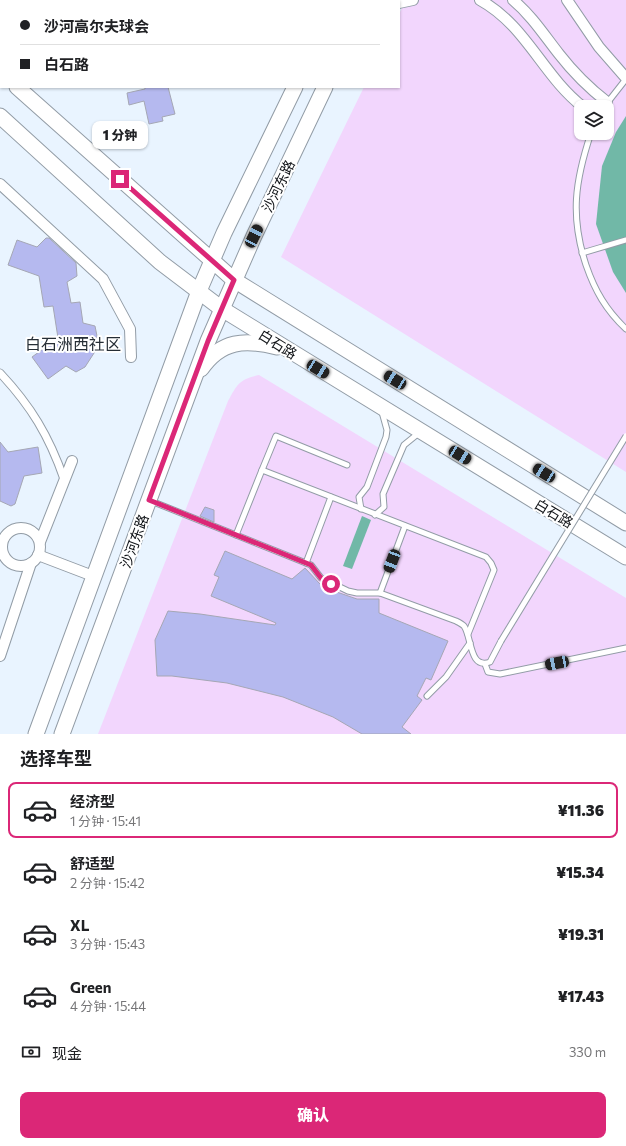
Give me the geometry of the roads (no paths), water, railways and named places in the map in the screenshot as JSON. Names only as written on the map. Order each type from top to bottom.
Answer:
[{"type":"main road","name":"白石路","points":[[18,88],[234,280],[626,523]]},
{"type":"main road","name":"沙河东路","points":[[36,734],[199,291],[294,88]]},
{"type":"main road","name":"沙河东路","points":[[62,734],[193,382],[222,309],[234,280],[325,88]]},
{"type":"main road","name":"白石路","points":[[0,116],[160,262],[222,309],[626,556]]},
{"type":"main road","points":[[193,382],[213,356],[222,348],[233,344],[246,342],[261,344],[276,347],[292,353]]},
{"type":"street","points":[[400,4],[413,0]]},
{"type":"street","points":[[480,0],[497,11],[518,31],[546,68],[576,100]]},
{"type":"street","points":[[513,0],[537,23],[560,56],[600,100]]},
{"type":"street","points":[[567,0],[599,47],[626,78]]},
{"type":"street","points":[[0,184],[103,279],[130,329],[131,357]]},
{"type":"street","points":[[0,373],[22,396],[39,422],[54,449],[64,479]]},
{"type":"street","points":[[0,656],[31,563],[38,555],[40,542],[72,461]]},
{"type":"street","points":[[31,563],[18,565],[12,563],[3,553],[1,547],[6,535],[16,528],[22,528],[33,532],[40,542]]},
{"type":"street","points":[[38,555],[93,576]]},
{"type":"lane","points":[[609,100],[626,78]]},
{"type":"lane","points":[[588,140],[578,181],[575,211],[577,234],[593,285],[603,304],[626,330]]},
{"type":"lane","points":[[582,253],[626,240]]},
{"type":"lane","points":[[361,509],[358,497],[367,488],[386,437],[387,430],[381,407]]},
{"type":"lane","points":[[375,514],[384,508],[384,494],[404,445],[421,432]]},
{"type":"lane","points":[[236,535],[276,436],[347,465]]},
{"type":"lane","points":[[149,500],[311,565],[321,578],[337,586],[357,593],[380,593],[456,620],[463,625],[468,634],[475,659],[479,663],[485,664],[490,662],[500,641],[626,436]]},
{"type":"lane","points":[[262,470],[486,557],[491,562],[494,570],[468,634]]},
{"type":"lane","points":[[306,563],[331,497]]},
{"type":"lane","points":[[380,593],[405,526]]},
{"type":"lane","points":[[427,696],[446,677],[470,642]]},
{"type":"lane","points":[[485,664],[488,672],[500,674],[626,648]]},
{"type":"district","name":"白石洲西社区","points":[[73,343]]}]
